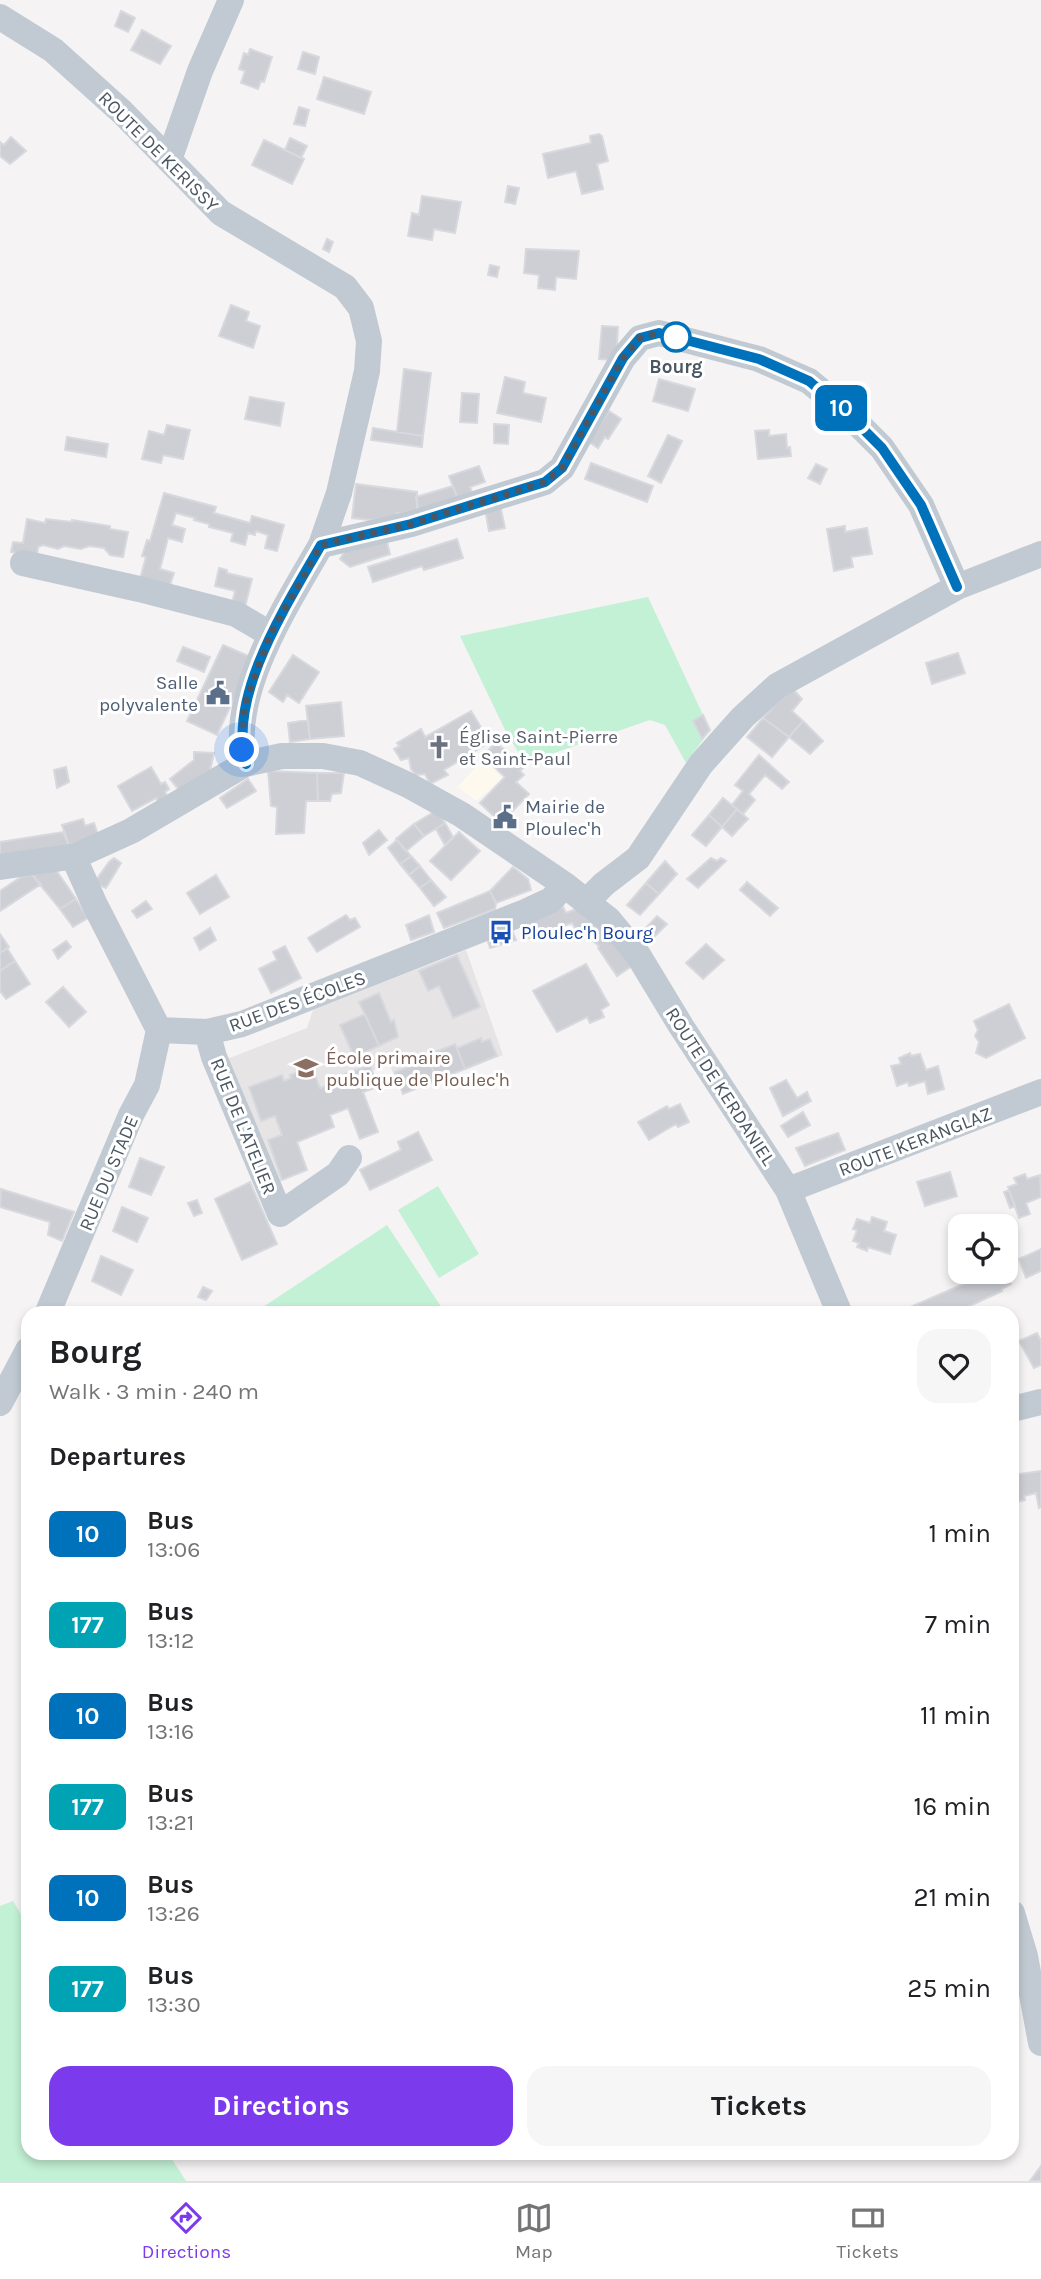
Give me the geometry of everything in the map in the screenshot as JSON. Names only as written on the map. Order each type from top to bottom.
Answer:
[{"type":"street","points":[[169,160],[200,71],[231,0]]},
{"type":"street","name":"ROUTE DE KERISSY","points":[[0,17],[53,50],[122,112],[221,213],[345,286],[361,308],[369,341],[367,372],[339,493],[321,545],[270,635],[244,706],[242,750],[246,764]]},
{"type":"street","points":[[321,545],[411,524],[545,482],[562,468],[623,358],[640,338],[659,333],[759,359],[809,381],[846,412],[882,448],[921,505],[957,587]]},
{"type":"street","points":[[586,902],[604,884],[638,858],[701,764],[743,717],[778,686],[957,587],[1041,555]]},
{"type":"street","points":[[23,562],[236,614],[270,635]]},
{"type":"street","name":"ROUTE DE KERDANIEL","points":[[0,867],[76,856],[131,831],[246,764],[282,756],[323,756],[359,764],[408,785],[462,815],[565,885],[609,920],[638,955],[681,1027],[788,1190],[836,1306]]},
{"type":"street","points":[[76,856],[78,867],[95,905],[159,1030]]},
{"type":"street","name":"RUE DES ÉCOLES","points":[[159,1030],[207,1032],[242,1024],[450,944],[551,900],[565,885]]},
{"type":"street","name":"RUE DU STADE","points":[[51,1306],[131,1115],[147,1085],[159,1030]]},
{"type":"street","name":"RUE DE L'ATELIER","points":[[207,1032],[214,1057],[280,1214],[338,1174],[349,1158]]},
{"type":"street","name":"ROUTE KERANGLAZ","points":[[788,1190],[1041,1092]]},
{"type":"street","points":[[0,1403],[21,1363]]},
{"type":"street","points":[[1019,1407],[1041,1402]]},
{"type":"street","points":[[1019,1936],[1041,2043]]},
{"type":"shaded area","points":[[484,759],[502,778],[477,801],[457,787]]},
{"type":"shaded area","name":"École primaire publique de Ploulec'h","points":[[466,950],[503,1055],[403,1094],[389,1064],[372,1071],[378,1087],[364,1092],[378,1132],[360,1139],[348,1108],[330,1115],[334,1127],[297,1142],[307,1170],[278,1184],[227,1059],[307,1028],[313,1010]]},
{"type":"green space","points":[[648,597],[710,730],[686,763],[665,725],[650,720],[525,763],[506,732],[460,636]]},
{"type":"green space","points":[[438,1186],[479,1254],[439,1278],[398,1210]]},
{"type":"green space","points":[[387,1225],[441,1306],[265,1306]]},
{"type":"green space","points":[[13,1901],[21,1914],[21,2160],[172,2160],[186,2181],[0,2181],[0,1906]]},
{"type":"building","points":[[121,11],[135,18],[128,32],[115,26]]},
{"type":"building","points":[[142,30],[171,46],[160,64],[131,50]]},
{"type":"building","points":[[250,49],[272,57],[264,82],[261,81],[258,89],[241,83],[245,71],[239,69],[244,53],[248,55]]},
{"type":"building","points":[[303,52],[319,57],[315,74],[298,69]]},
{"type":"building","points":[[324,77],[371,92],[364,114],[317,99]]},
{"type":"building","points":[[299,107],[309,110],[305,126],[294,124]]},
{"type":"building","points":[[590,136],[602,136],[608,161],[597,164],[603,189],[582,194],[576,171],[548,178],[543,154],[591,143]]},
{"type":"building","points":[[11,137],[26,151],[10,164],[0,156],[0,142],[4,145]]},
{"type":"building","points":[[290,138],[307,146],[301,158],[285,150]]},
{"type":"building","points":[[264,140],[304,159],[292,184],[252,165]]},
{"type":"building","points":[[508,186],[519,188],[515,204],[505,202]]},
{"type":"building","points":[[422,196],[461,202],[455,233],[434,229],[432,240],[408,236],[412,213],[419,215]]},
{"type":"building","points":[[327,239],[333,242],[329,252],[323,249]]},
{"type":"building","points":[[526,249],[579,251],[576,279],[556,277],[555,290],[538,288],[539,275],[524,273]]},
{"type":"building","points":[[490,265],[499,267],[497,277],[488,275]]},
{"type":"building","points":[[231,305],[249,312],[246,321],[260,326],[253,348],[219,336]]},
{"type":"building","points":[[602,326],[618,327],[616,360],[599,359]]},
{"type":"building","points":[[404,369],[431,373],[423,436],[397,432]]},
{"type":"building","points":[[505,377],[525,382],[523,393],[546,398],[541,422],[497,413]]},
{"type":"building","points":[[659,379],[695,389],[688,411],[653,401]]},
{"type":"building","points":[[462,393],[479,394],[477,423],[460,422]]},
{"type":"building","points":[[250,397],[284,403],[280,426],[245,419]]},
{"type":"building","points":[[609,411],[621,419],[608,439],[605,437],[598,448],[589,442]]},
{"type":"building","points":[[494,424],[509,425],[508,444],[494,443]]},
{"type":"building","points":[[167,425],[190,430],[183,459],[163,455],[161,463],[142,459],[149,431],[164,435]]},
{"type":"building","points":[[373,428],[423,436],[422,447],[371,440]]},
{"type":"building","points":[[769,430],[769,436],[786,434],[787,448],[790,447],[791,456],[758,459],[755,431]]},
{"type":"building","points":[[668,435],[682,441],[661,483],[648,476]]},
{"type":"building","points":[[67,437],[108,444],[106,457],[65,450]]},
{"type":"building","points":[[591,463],[653,486],[647,502],[585,479]]},
{"type":"building","points":[[816,464],[827,469],[820,484],[808,478]]},
{"type":"building","points":[[479,466],[485,482],[470,487],[472,492],[457,497],[449,476]]},
{"type":"building","points":[[356,484],[417,492],[414,515],[397,513],[396,517],[371,520],[352,518]]},
{"type":"building","points":[[453,486],[458,500],[419,514],[416,497]]},
{"type":"building","points":[[164,493],[216,507],[214,513],[250,523],[252,516],[284,525],[277,551],[265,548],[268,535],[256,531],[255,535],[248,533],[245,545],[231,541],[233,533],[209,527],[209,524],[194,520],[195,518],[176,513],[172,525],[185,529],[182,542],[168,538],[160,569],[174,573],[170,585],[140,579],[146,557],[142,556],[147,540],[150,541]]},
{"type":"building","points":[[500,505],[505,528],[489,531],[485,509]]},
{"type":"building","points":[[27,519],[45,523],[46,519],[72,520],[128,532],[123,557],[110,555],[104,548],[89,546],[81,549],[64,546],[58,549],[43,545],[38,547],[37,557],[11,552],[13,542],[23,543]]},
{"type":"building","points":[[845,526],[845,532],[867,528],[872,554],[851,557],[853,567],[834,571],[827,529]]},
{"type":"building","points":[[386,538],[390,554],[350,567],[340,559],[345,551]]},
{"type":"building","points":[[457,539],[463,558],[424,570],[422,566],[373,582],[368,567]]},
{"type":"building","points":[[219,568],[227,570],[227,573],[252,579],[245,607],[232,604],[235,591],[215,586]]},
{"type":"building","name":"Salle polyvalente","points":[[223,645],[253,658],[217,735],[187,721]]},
{"type":"building","points":[[183,647],[210,657],[204,672],[177,661]]},
{"type":"building","points":[[958,653],[965,673],[932,684],[926,663]]},
{"type":"building","points":[[293,655],[319,672],[299,703],[287,695],[283,702],[269,692]]},
{"type":"building","points":[[791,687],[802,699],[792,711],[803,721],[789,737],[763,718]]},
{"type":"building","points":[[341,702],[344,736],[310,739],[306,706]]},
{"type":"building","name":"Église Saint-Pierre et Saint-Paul","points":[[471,711],[490,742],[444,770],[448,775],[430,784],[425,774],[416,775],[411,769],[409,758],[401,760],[394,749],[400,746],[397,743],[421,729],[425,737]]},
{"type":"building","points":[[703,715],[710,730],[702,739],[693,721]]},
{"type":"building","points":[[763,718],[789,737],[772,757],[747,737]]},
{"type":"building","points":[[308,720],[310,739],[290,742],[288,723]]},
{"type":"building","points":[[803,721],[823,741],[810,754],[789,737]]},
{"type":"building","points":[[496,742],[523,768],[520,771],[524,775],[516,782],[529,794],[501,823],[480,803],[505,777],[483,756]]},
{"type":"building","points":[[194,752],[214,753],[210,771],[179,790],[170,779],[194,760]]},
{"type":"building","points":[[759,755],[789,782],[782,789],[765,775],[749,794],[755,800],[743,814],[732,805],[743,791],[735,785]]},
{"type":"building","points":[[66,767],[69,782],[57,788],[54,770]]},
{"type":"building","points":[[151,767],[161,784],[165,782],[169,789],[165,792],[168,797],[158,802],[156,798],[132,811],[118,786]]},
{"type":"building","points":[[268,771],[317,773],[318,801],[306,801],[304,833],[276,834],[277,807],[271,806]]},
{"type":"building","points":[[317,773],[344,773],[341,793],[332,794],[330,801],[318,801]]},
{"type":"building","points":[[248,779],[256,791],[227,808],[220,798]]},
{"type":"building","points":[[723,798],[737,809],[722,827],[709,815]]},
{"type":"building","points":[[737,809],[748,819],[732,836],[722,827]]},
{"type":"building","points":[[437,810],[445,823],[424,836],[414,824]]},
{"type":"building","points":[[709,815],[722,827],[706,846],[692,835]]},
{"type":"building","points":[[83,819],[85,826],[94,823],[99,838],[69,845],[62,825]]},
{"type":"building","points":[[445,823],[453,837],[445,845],[436,829]]},
{"type":"building","points":[[414,824],[424,836],[406,851],[396,839]]},
{"type":"building","points":[[379,830],[387,840],[369,855],[363,843]]},
{"type":"building","points":[[63,832],[69,845],[0,856],[0,842]]},
{"type":"building","points":[[459,832],[480,851],[451,880],[430,861]]},
{"type":"building","points":[[397,840],[411,856],[400,864],[388,848]]},
{"type":"building","points":[[411,856],[420,866],[409,875],[400,864]]},
{"type":"building","points":[[114,858],[121,863],[106,888],[94,883],[109,862]]},
{"type":"building","points":[[711,858],[726,861],[698,888],[687,879]]},
{"type":"building","points":[[665,861],[677,874],[659,894],[646,883]]},
{"type":"building","points":[[420,866],[431,880],[420,888],[409,875]]},
{"type":"building","points":[[513,867],[528,879],[531,890],[496,903],[490,891]]},
{"type":"building","points":[[56,870],[76,899],[60,909],[32,875]]},
{"type":"building","points":[[32,875],[41,884],[0,911],[0,891],[21,877]]},
{"type":"building","points":[[216,875],[229,897],[200,914],[187,893]]},
{"type":"building","points":[[431,880],[446,897],[434,906],[420,888]]},
{"type":"building","points":[[747,882],[778,908],[770,916],[740,890]]},
{"type":"building","points":[[646,883],[659,894],[640,915],[627,905]]},
{"type":"building","points":[[490,891],[496,903],[495,909],[444,928],[437,913]]},
{"type":"building","points":[[76,899],[88,918],[73,927],[60,909]]},
{"type":"building","points":[[146,901],[152,909],[137,918],[132,911]]},
{"type":"building","points":[[563,907],[566,913],[581,907],[610,934],[632,966],[617,976],[599,946],[588,937],[582,939],[572,923],[529,938],[523,921]]},
{"type":"building","points":[[346,915],[350,920],[355,918],[360,927],[317,952],[308,938]]},
{"type":"building","points":[[429,915],[434,932],[411,940],[406,925]]},
{"type":"building","points":[[657,916],[667,924],[649,942],[642,932]]},
{"type":"building","points":[[210,928],[216,940],[200,950],[194,938]]},
{"type":"building","points":[[512,930],[516,940],[490,948],[487,938]]},
{"type":"building","points":[[0,934],[9,947],[0,953]]},
{"type":"building","points":[[66,941],[71,947],[58,959],[53,950]]},
{"type":"building","points":[[706,944],[724,960],[703,979],[686,963]]},
{"type":"building","points":[[285,946],[301,978],[271,993],[259,969],[277,960],[273,952]]},
{"type":"building","points":[[7,948],[15,961],[0,971],[0,953]]},
{"type":"building","points":[[457,955],[480,1007],[453,1018],[439,986],[428,991],[419,971]]},
{"type":"building","points":[[15,961],[30,984],[6,999],[0,991],[0,971]]},
{"type":"building","points":[[586,964],[609,1005],[601,1010],[604,1017],[590,1023],[587,1017],[557,1032],[533,991]]},
{"type":"building","points":[[63,987],[86,1012],[69,1027],[46,1002]]},
{"type":"building","points":[[379,993],[391,1022],[394,1020],[398,1037],[379,1046],[359,1002]]},
{"type":"building","points":[[1009,1004],[1025,1038],[986,1058],[976,1053],[979,1042],[975,1036],[978,1030],[974,1021]]},
{"type":"building","points":[[365,1014],[379,1046],[354,1057],[340,1025]]},
{"type":"building","points":[[481,1038],[482,1042],[490,1039],[497,1056],[465,1069],[457,1048]]},
{"type":"building","points":[[455,1044],[465,1069],[437,1080],[427,1055]]},
{"type":"building","points":[[910,1053],[911,1056],[920,1054],[926,1070],[938,1066],[944,1089],[928,1094],[925,1081],[909,1086],[908,1082],[897,1086],[891,1066],[901,1064],[899,1058]]},
{"type":"building","points":[[427,1055],[437,1080],[403,1094],[395,1072],[420,1062],[418,1058]]},
{"type":"building","points":[[370,1065],[378,1087],[363,1092],[378,1132],[360,1139],[348,1108],[330,1115],[334,1127],[297,1142],[307,1170],[282,1180],[268,1140],[282,1135],[275,1116],[261,1121],[249,1087],[282,1075],[284,1081],[291,1078],[290,1075],[312,1067],[320,1088],[346,1079],[344,1074]]},
{"type":"building","points":[[786,1080],[797,1098],[807,1092],[811,1101],[783,1116],[770,1088]]},
{"type":"building","points":[[680,1104],[689,1122],[678,1127],[676,1124],[649,1140],[638,1122],[667,1106],[669,1109]]},
{"type":"building","points":[[803,1112],[810,1125],[788,1137],[781,1126]]},
{"type":"building","points":[[418,1132],[432,1160],[370,1190],[360,1170],[401,1150],[398,1142]]},
{"type":"building","points":[[838,1133],[845,1150],[805,1166],[796,1148]]},
{"type":"building","points":[[140,1158],[164,1167],[151,1195],[129,1187]]},
{"type":"building","points":[[950,1172],[957,1196],[925,1206],[917,1182]]},
{"type":"building","points":[[1025,1174],[1027,1179],[1040,1175],[1041,1197],[1026,1203],[1030,1214],[1019,1218],[1008,1187],[1017,1184],[1014,1178]]},
{"type":"building","points":[[250,1182],[277,1244],[242,1260],[215,1199]]},
{"type":"building","points":[[1,1189],[74,1212],[62,1241],[48,1235],[50,1222],[0,1207]]},
{"type":"building","points":[[1009,1190],[1015,1206],[1010,1208],[1004,1192]]},
{"type":"building","points":[[197,1200],[202,1213],[194,1216],[188,1203]]},
{"type":"building","points":[[122,1207],[148,1218],[137,1242],[113,1231]]},
{"type":"building","points":[[872,1217],[887,1222],[884,1231],[896,1235],[890,1254],[868,1247],[867,1251],[857,1247],[859,1243],[853,1241],[857,1230],[853,1229],[857,1219],[870,1223]]},
{"type":"building","points":[[1041,1249],[1041,1271],[1026,1278],[1019,1259]]},
{"type":"building","points":[[101,1256],[133,1270],[121,1295],[92,1281]]},
{"type":"building","points":[[963,1284],[1011,1284],[970,1306],[913,1306]]},
{"type":"building","points":[[203,1287],[212,1291],[206,1300],[198,1297]]},
{"type":"building","points":[[1037,1333],[1041,1341],[1041,1365],[1034,1368],[1019,1341]]},
{"type":"building","points":[[1041,1471],[1041,1507],[1039,1508],[1036,1493],[1024,1496],[1025,1500],[1019,1501],[1019,1474]]},
{"type":"building","points":[[1041,2166],[1041,2181],[1030,2181]]},
{"type":"bus line","name":"10","points":[[246,764],[242,750],[244,706],[270,635],[321,545],[411,524],[545,482],[562,468],[623,358],[640,338],[659,333],[759,359],[809,381],[846,412],[882,448],[921,505],[957,587]]},
{"type":"place","name":"Bourg","points":[[676,337]]},
{"type":"place","name":"Salle polyvalente","points":[[218,693]]},
{"type":"place","name":"Église Saint-Pierre et Saint-Paul","points":[[439,747]]},
{"type":"place","name":"Mairie de Ploulec'h","points":[[505,817]]},
{"type":"place","name":"Ploulec'h Bourg","points":[[501,932]]},
{"type":"place","name":"École primaire publique de Ploulec'h","points":[[306,1068]]},
{"type":"route","points":[[242,750],[244,706],[270,635],[321,545],[411,524],[545,482],[562,468],[623,358],[640,338],[659,333],[684,339],[676,337]]}]
